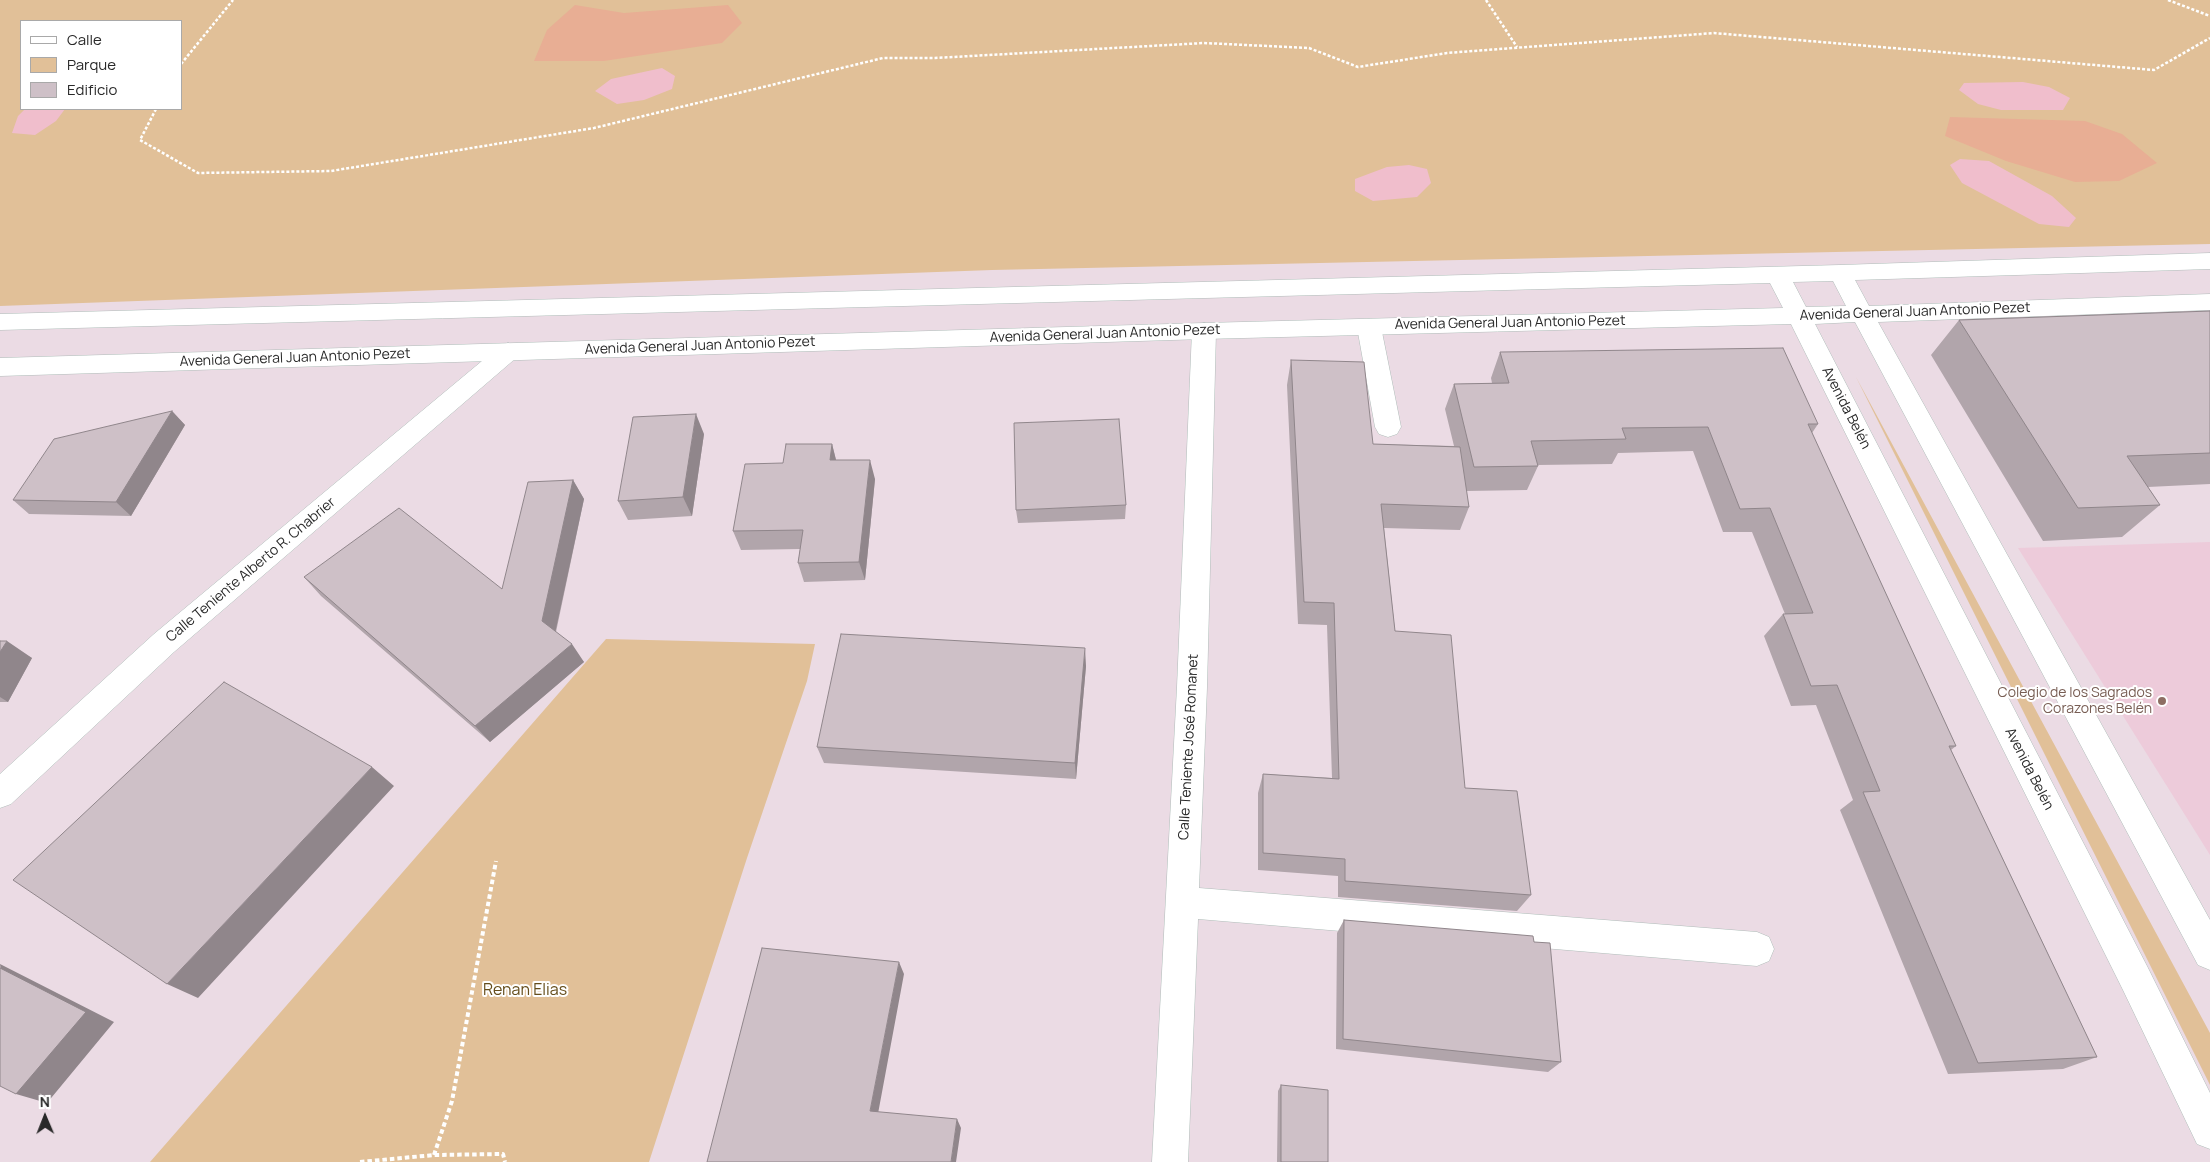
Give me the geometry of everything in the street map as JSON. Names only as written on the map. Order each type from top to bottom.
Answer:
[{"type":"street","points":[[0,322],[1840,274],[2210,261]]},
{"type":"street","points":[[1840,274],[2210,954]]},
{"type":"street","name":"Avenida Belén","points":[[1778,275],[2130,969],[2210,1131]]},
{"type":"street","name":"Avenida General Juan Antonio Pezet","points":[[0,367],[1204,331],[1800,316],[2210,302]]},
{"type":"street","points":[[1369,327],[1388,427]]},
{"type":"street","name":"Calle Teniente José Romanet","points":[[1170,1162],[1192,687],[1204,331]]},
{"type":"street","name":"Calle Teniente Alberto R. Chabrier","points":[[0,794],[164,643],[508,352]]},
{"type":"street","points":[[1181,902],[1757,949]]},
{"type":"path","points":[[182,63],[233,0]]},
{"type":"path","points":[[1486,0],[1517,48]]},
{"type":"path","points":[[2168,0],[2210,16]]},
{"type":"path","points":[[155,110],[140,140],[198,173],[331,171],[594,128],[883,58],[935,58],[1204,43],[1309,48],[1358,67],[1447,53],[1714,33],[2154,70],[2210,38]]},
{"type":"path","points":[[434,1155],[452,1101],[496,861]]},
{"type":"path","points":[[360,1162],[434,1155],[503,1154],[505,1162]]},
{"type":"shaded area","points":[[575,5],[624,13],[728,5],[742,23],[722,43],[604,61],[534,61],[547,30]]},
{"type":"shaded area","points":[[1950,117],[2085,121],[2122,134],[2157,163],[2119,181],[2075,182],[2006,161],[1945,136]]},
{"type":"shaded area","name":"Colegio de los Sagrados Corazones Belén","points":[[2210,542],[2210,855],[2018,548]]},
{"type":"green space","points":[[0,0],[2210,0],[2210,244],[992,270],[0,306]]},
{"type":"green space","points":[[1856,377],[2210,1033],[2210,1085]]},
{"type":"green space","name":"Renan Elias","points":[[606,639],[815,644],[807,681],[747,858],[649,1162],[150,1162]]},
{"type":"sand","points":[[662,68],[675,76],[672,89],[644,100],[617,104],[595,91],[611,79]]},
{"type":"sand","points":[[2023,82],[2049,87],[2070,98],[2063,110],[2001,110],[1978,104],[1959,90],[1964,83]]},
{"type":"sand","points":[[24,110],[64,110],[56,121],[35,135],[12,133],[18,116]]},
{"type":"sand","points":[[1960,159],[1989,161],[2052,196],[2076,218],[2069,227],[2039,224],[1962,183],[1950,165]]},
{"type":"sand","points":[[1409,165],[1427,169],[1431,183],[1417,197],[1373,201],[1355,191],[1355,179],[1387,167]]},
{"type":"building","points":[[2210,311],[2210,453],[2127,456],[2160,505],[2078,508],[1959,320]]},
{"type":"building","points":[[1783,348],[1818,424],[1808,424],[1956,746],[1949,746],[2097,1057],[1978,1063],[1863,792],[1880,791],[1837,685],[1811,686],[1783,614],[1813,613],[1770,508],[1740,509],[1708,427],[1622,428],[1626,439],[1531,441],[1538,466],[1474,467],[1454,384],[1509,383],[1500,352]]},
{"type":"building","points":[[1291,360],[1364,362],[1373,444],[1460,447],[1469,507],[1381,504],[1395,631],[1451,635],[1465,788],[1517,791],[1531,895],[1345,881],[1345,859],[1263,853],[1263,774],[1339,779],[1334,603],[1304,602]]},
{"type":"building","points":[[172,411],[116,502],[13,500],[54,439]]},
{"type":"building","points":[[696,414],[683,497],[618,501],[633,417]]},
{"type":"building","points":[[1119,419],[1126,505],[1016,510],[1014,423]]},
{"type":"building","points":[[786,444],[832,444],[830,460],[870,460],[859,562],[798,563],[803,530],[733,531],[745,464],[783,463]]},
{"type":"building","points":[[573,480],[542,621],[572,644],[475,726],[304,577],[399,508],[502,589],[528,482]]},
{"type":"building","points":[[841,634],[1085,648],[1075,763],[817,747]]},
{"type":"building","points":[[0,641],[7,641],[0,652]]},
{"type":"building","points":[[224,682],[372,767],[167,984],[13,880]]},
{"type":"building","points":[[1344,920],[1533,936],[1534,942],[1550,943],[1561,1062],[1343,1039]]},
{"type":"building","points":[[762,948],[899,962],[870,1111],[957,1119],[951,1162],[707,1162]]},
{"type":"building","points":[[0,968],[86,1012],[16,1094],[0,1086]]},
{"type":"building","points":[[1281,1085],[1328,1090],[1328,1162],[1281,1162]]},
{"type":"place","name":"Colegio de los Sagrados Corazones Belén","points":[[2162,701]]}]
